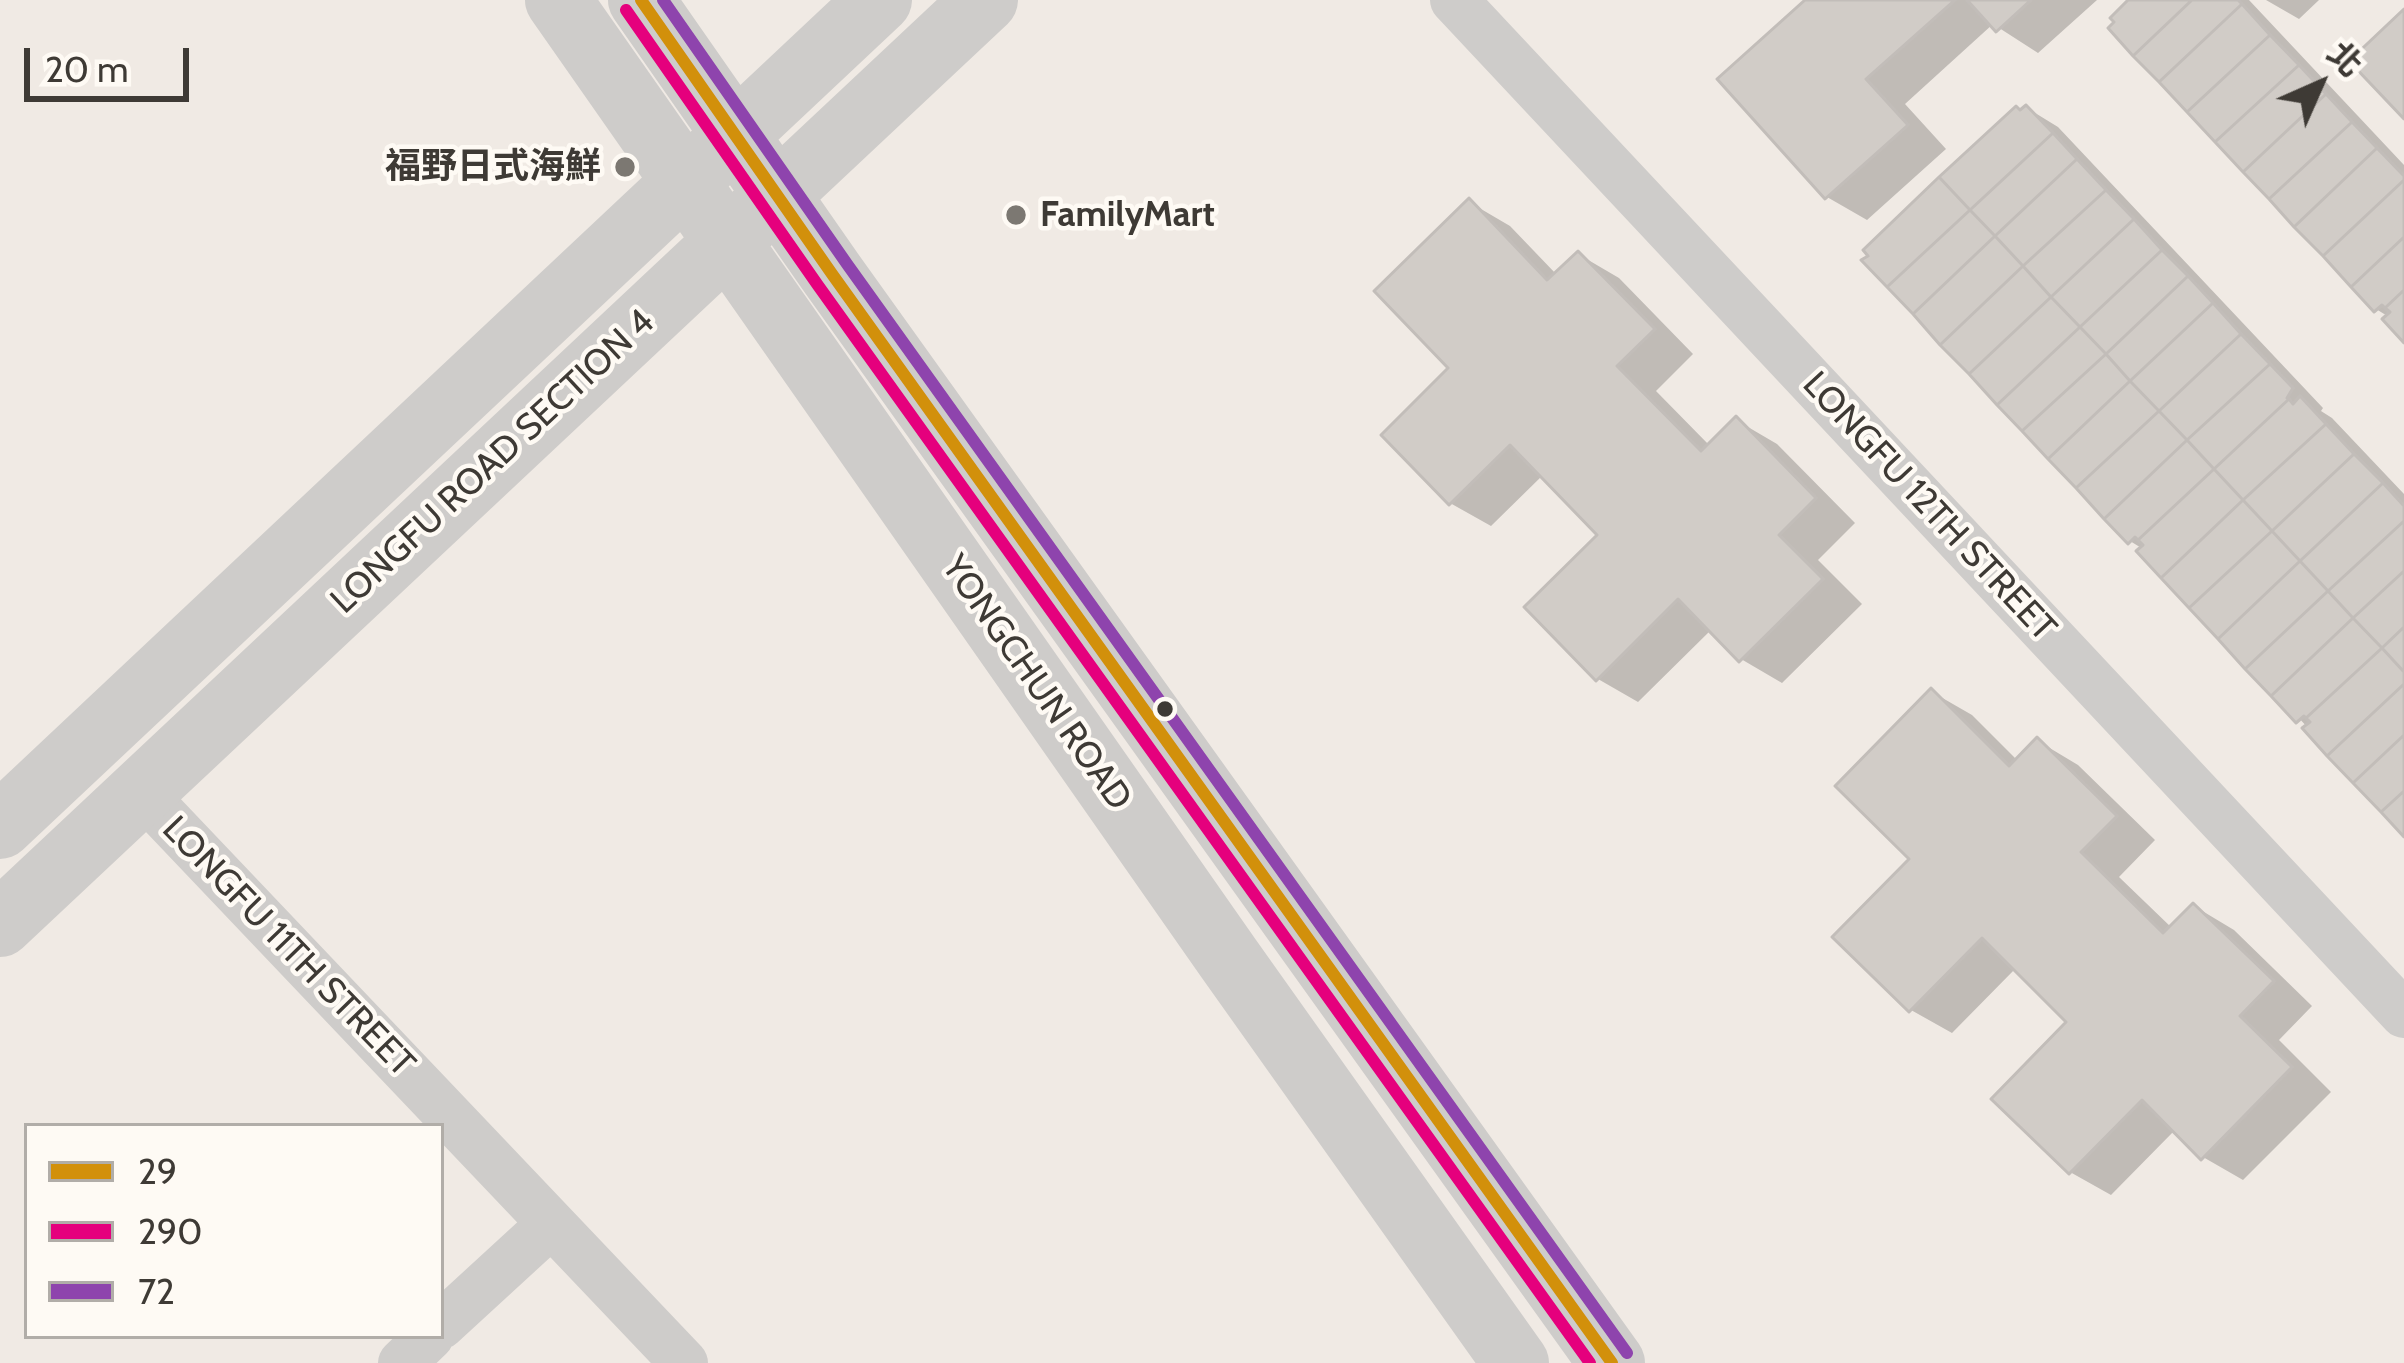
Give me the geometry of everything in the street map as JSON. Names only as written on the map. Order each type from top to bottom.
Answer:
[{"type":"street","name":"YONGCHUN ROAD","points":[[558,0],[1516,1363]]},
{"type":"street","name":"YONGCHUN ROAD","points":[[640,0],[1612,1363]]},
{"type":"street","name":"LONGFU ROAD SECTION 4","points":[[0,826],[879,0]]},
{"type":"street","name":"LONGFU ROAD SECTION 4","points":[[0,924],[985,0]]},
{"type":"street","name":"LONGFU 12TH STREET","points":[[1454,0],[2404,1014]]},
{"type":"street","name":"LONGFU 11TH STREET","points":[[141,792],[684,1363]]},
{"type":"street","points":[[444,1322],[551,1223]]},
{"type":"street","points":[[402,1363],[427,1339]]},
{"type":"building","points":[[1805,0],[1955,0],[1866,79],[1908,125],[1825,199],[1717,79]]},
{"type":"building","points":[[1967,0],[2031,0],[1996,32]]},
{"type":"building","points":[[2128,0],[2192,0],[2133,56],[2108,28],[2114,22],[2110,18]]},
{"type":"building","points":[[2192,0],[2238,0],[2242,4],[2159,82],[2133,56]]},
{"type":"building","points":[[2242,4],[2270,35],[2187,112],[2159,82]]},
{"type":"building","points":[[2404,9],[2404,119],[2349,61]]},
{"type":"building","points":[[2270,35],[2299,65],[2215,142],[2187,112]]},
{"type":"building","points":[[2299,65],[2326,94],[2243,172],[2215,142]]},
{"type":"building","points":[[2326,94],[2352,122],[2269,199],[2243,172]]},
{"type":"building","points":[[2026,105],[2053,133],[1970,210],[1939,177],[2016,106],[2020,110]]},
{"type":"building","points":[[2352,122],[2377,148],[2294,227],[2269,199]]},
{"type":"building","points":[[2053,133],[2077,159],[1995,236],[1970,210]]},
{"type":"building","points":[[2377,148],[2404,180],[2323,256],[2294,227]]},
{"type":"building","points":[[2077,159],[2106,190],[2023,266],[1995,236]]},
{"type":"building","points":[[1939,177],[1970,210],[1887,287],[1861,260],[1868,256],[1863,250]]},
{"type":"building","points":[[2404,180],[2404,237],[2351,287],[2323,256]]},
{"type":"building","points":[[2106,190],[2134,219],[2051,297],[2023,266]]},
{"type":"building","points":[[1469,198],[1547,280],[1578,251],[1655,329],[1617,366],[1701,451],[1736,416],[1816,498],[1779,535],[1823,579],[1739,662],[1678,599],[1596,681],[1524,607],[1597,535],[1510,445],[1449,505],[1381,435],[1448,368],[1374,291]]},
{"type":"building","points":[[1970,210],[1995,236],[1913,314],[1887,287]]},
{"type":"building","points":[[2134,219],[2162,250],[2080,327],[2051,297]]},
{"type":"building","points":[[1995,236],[2023,266],[1940,345],[1913,314]]},
{"type":"building","points":[[2404,237],[2404,290],[2374,312],[2351,287]]},
{"type":"building","points":[[2162,250],[2188,276],[2106,354],[2080,327]]},
{"type":"building","points":[[2023,266],[2051,297],[1969,374],[1940,345]]},
{"type":"building","points":[[2188,276],[2213,303],[2130,381],[2106,354]]},
{"type":"building","points":[[2404,290],[2404,343],[2382,319],[2390,312],[2385,308]]},
{"type":"building","points":[[2051,297],[2080,327],[1997,405],[1969,374]]},
{"type":"building","points":[[2213,303],[2241,334],[2159,411],[2130,381]]},
{"type":"building","points":[[2080,327],[2106,354],[2022,431],[1997,405]]},
{"type":"building","points":[[2241,334],[2270,364],[2187,440],[2159,411]]},
{"type":"building","points":[[2106,354],[2130,381],[2048,459],[2022,431]]},
{"type":"building","points":[[2270,364],[2293,388],[2289,399],[2214,469],[2187,440]]},
{"type":"building","points":[[2130,381],[2159,411],[2076,488],[2048,459]]},
{"type":"building","points":[[2300,396],[2326,424],[2243,500],[2214,469],[2289,399],[2293,404]]},
{"type":"building","points":[[2159,411],[2187,440],[2104,519],[2076,488]]},
{"type":"building","points":[[2326,424],[2354,454],[2272,531],[2243,500]]},
{"type":"building","points":[[2187,440],[2214,469],[2128,544],[2104,519]]},
{"type":"building","points":[[2354,454],[2383,483],[2300,561],[2272,531]]},
{"type":"building","points":[[2214,469],[2243,500],[2161,578],[2136,551],[2143,545],[2138,540]]},
{"type":"building","points":[[2383,483],[2404,506],[2404,521],[2328,591],[2300,561]]},
{"type":"building","points":[[2243,500],[2272,531],[2189,608],[2161,578]]},
{"type":"building","points":[[2404,521],[2404,571],[2353,618],[2328,591]]},
{"type":"building","points":[[2272,531],[2300,561],[2218,639],[2189,608]]},
{"type":"building","points":[[2300,561],[2328,591],[2245,669],[2218,639]]},
{"type":"building","points":[[2404,571],[2404,627],[2382,648],[2353,618]]},
{"type":"building","points":[[2328,591],[2353,618],[2271,696],[2245,669]]},
{"type":"building","points":[[2353,618],[2382,648],[2296,723],[2271,696]]},
{"type":"building","points":[[2404,627],[2404,672],[2382,648]]},
{"type":"building","points":[[2382,648],[2404,672],[2404,684],[2327,756],[2302,728],[2310,722],[2306,718]]},
{"type":"building","points":[[2404,684],[2404,735],[2353,783],[2327,756]]},
{"type":"building","points":[[1931,688],[2009,766],[2037,737],[2117,816],[2081,852],[2163,933],[2193,903],[2274,981],[2240,1016],[2292,1067],[2201,1160],[2142,1100],[2069,1174],[1991,1099],[2066,1022],[1982,938],[1909,1012],[1832,937],[1909,859],[1835,786]]},
{"type":"building","points":[[2404,735],[2404,791],[2381,812],[2353,783]]},
{"type":"building","points":[[2404,791],[2404,837],[2381,812]]},
{"type":"transit line","name":"29","points":[[641,0],[1612,1363]]},
{"type":"transit line","name":"72","points":[[663,0],[1627,1353]]},
{"type":"transit line","name":"290","points":[[626,10],[1590,1363]]},
{"type":"place","name":"福野日式海鮮","points":[[625,167]]},
{"type":"place","name":"FamilyMart","points":[[1016,215]]}]
